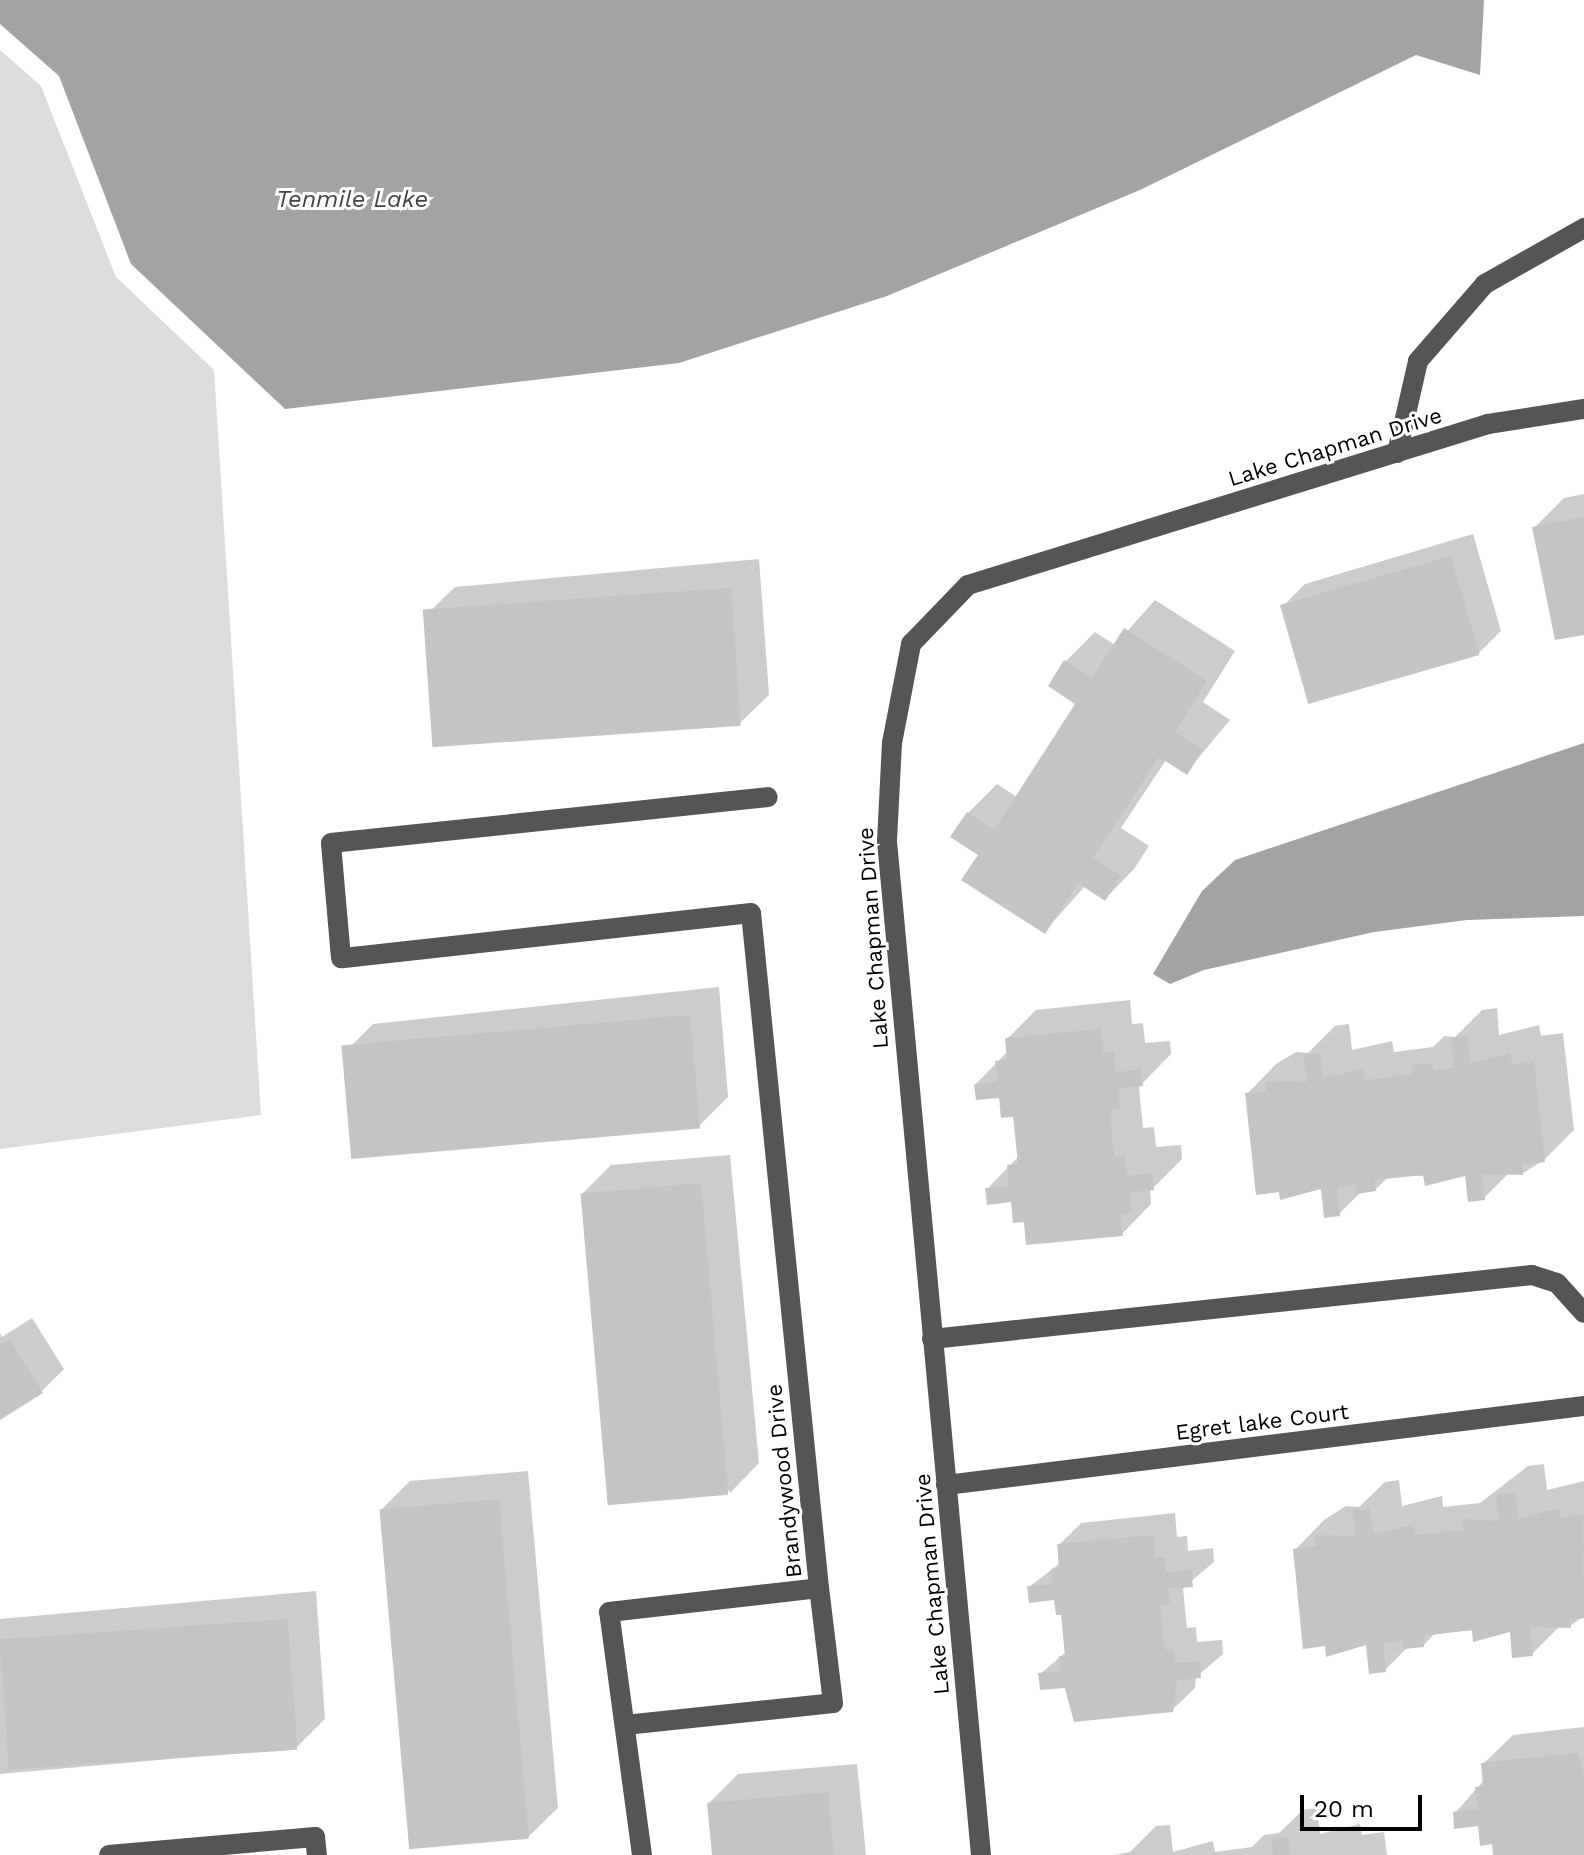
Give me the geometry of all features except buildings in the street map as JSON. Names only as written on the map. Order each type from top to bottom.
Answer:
[{"type":"street","points":[[1397,453],[1418,361],[1485,284],[1584,228]]},
{"type":"street","name":"Lake Chapman Drive","points":[[981,1855],[887,841],[892,743],[911,644],[968,585],[1488,424],[1584,409]]},
{"type":"street","name":"Brandywood Drive","points":[[642,1855],[609,1612],[819,1588],[751,913],[341,958],[331,843],[768,797]]},
{"type":"street","points":[[932,1339],[1532,1275],[1557,1283],[1584,1313]]},
{"type":"street","name":"Egret lake Court","points":[[946,1485],[1584,1406]]},
{"type":"street","points":[[625,1725],[833,1703],[819,1588]]},
{"type":"street","points":[[109,1855],[315,1837],[317,1855]]},
{"type":"shaded area","points":[[0,50],[41,86],[116,277],[214,370],[261,1115],[0,1149]]},
{"type":"water","name":"Tenmile Lake","points":[[0,0],[1484,0],[1480,75],[1416,55],[1140,190],[887,296],[679,363],[285,409],[131,264],[59,76],[0,24]]},
{"type":"water","points":[[1584,743],[1584,916],[1467,920],[1374,932],[1204,970],[1170,984],[1153,974],[1202,891],[1235,860]]}]
